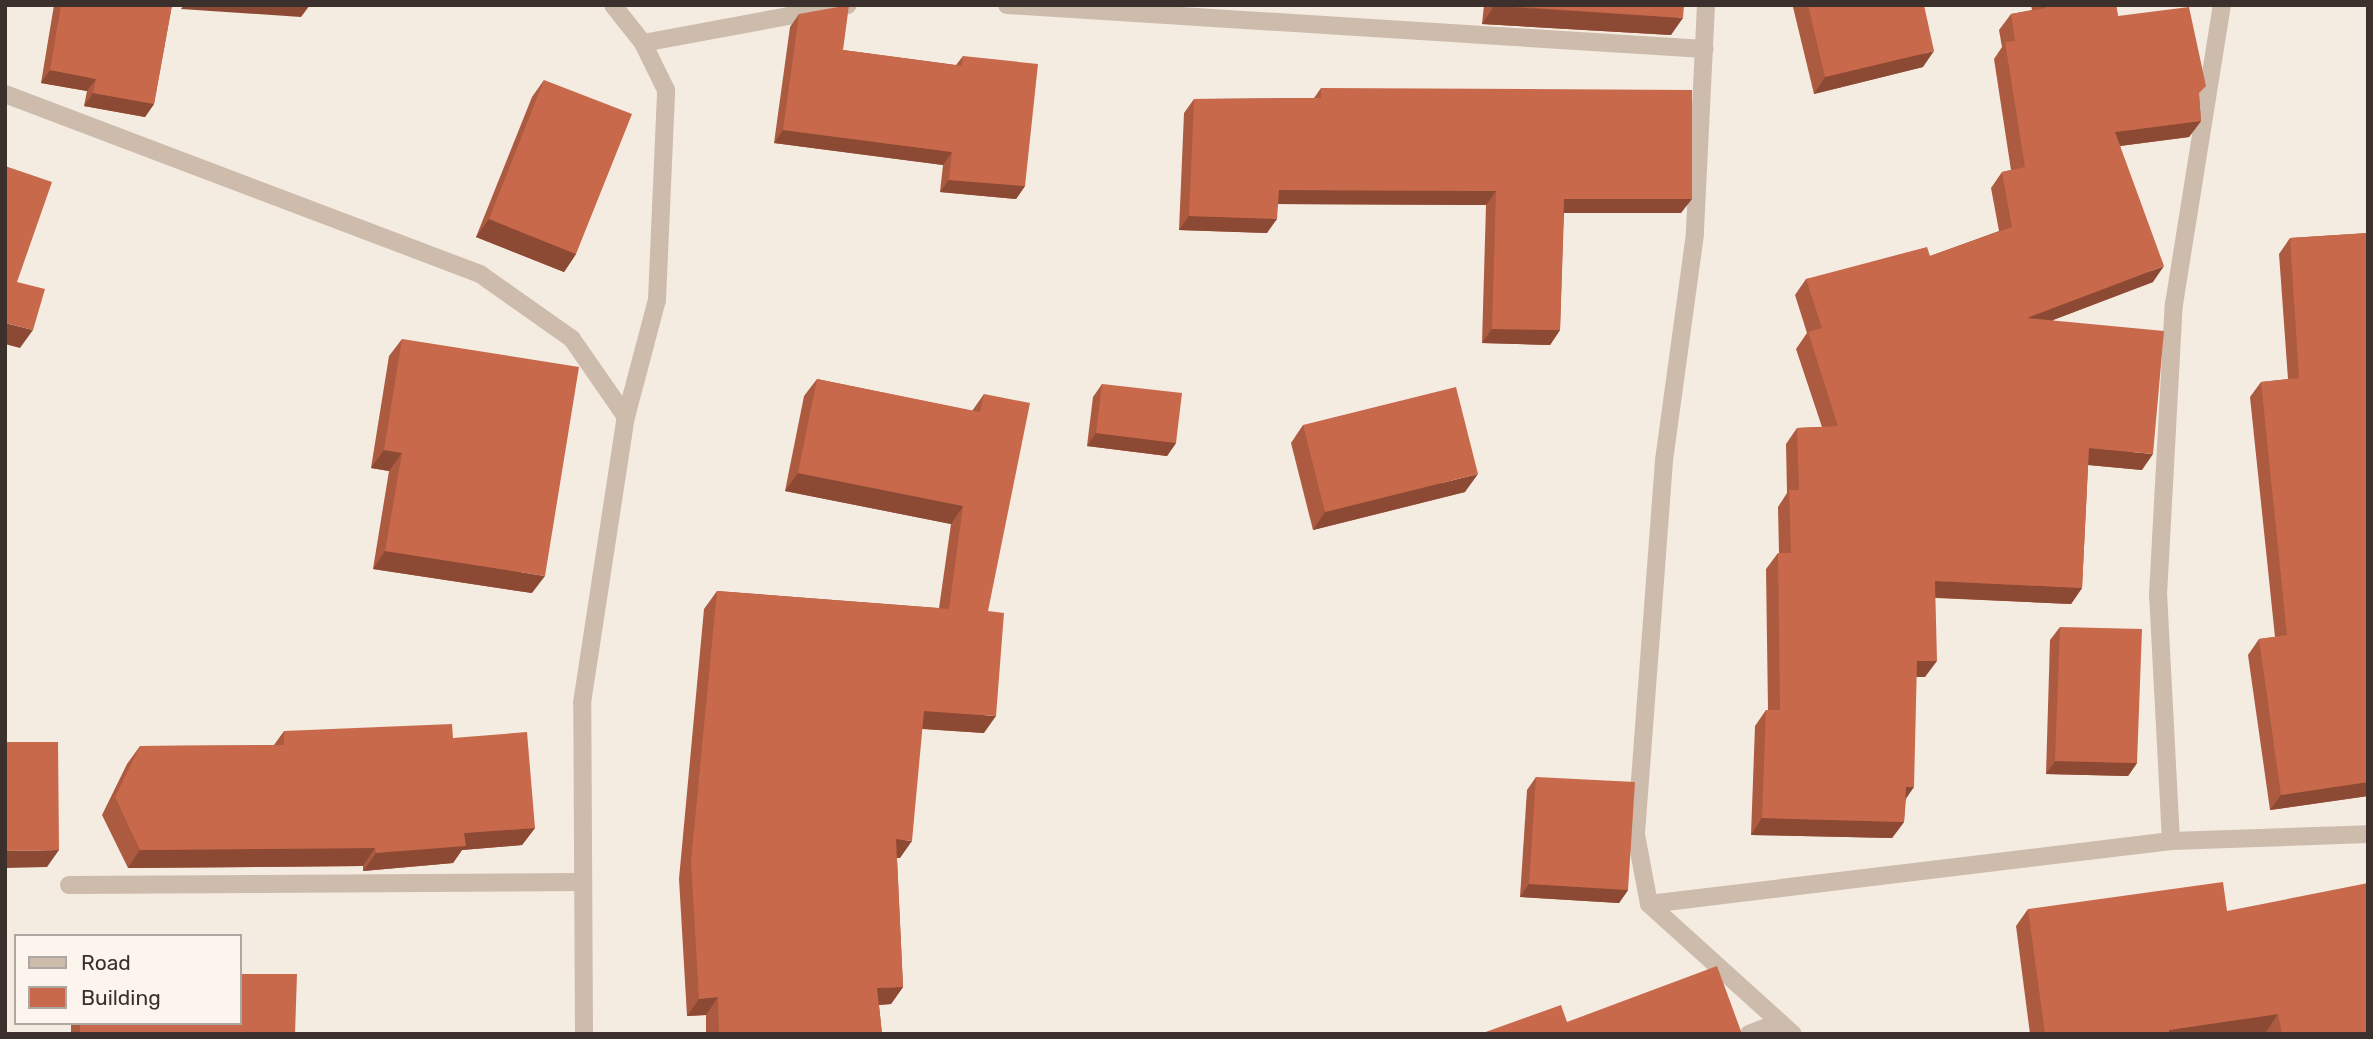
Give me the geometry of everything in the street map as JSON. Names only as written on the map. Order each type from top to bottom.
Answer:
[{"type":"street","points":[[584,1034],[582,703],[626,417],[657,300],[666,90],[643,43],[613,5]]},
{"type":"street","points":[[643,43],[848,5]]},
{"type":"street","points":[[1007,5],[1704,49]]},
{"type":"street","points":[[1706,5],[1695,234],[1664,461],[1636,835],[1649,904],[1786,1028]]},
{"type":"street","points":[[2171,841],[2158,594],[2174,318],[2222,5]]},
{"type":"street","points":[[5,94],[480,274],[572,339],[626,417]]},
{"type":"street","points":[[1649,904],[2171,841],[2368,834]]},
{"type":"street","points":[[69,885],[581,882]]},
{"type":"street","points":[[1749,1034],[1786,1028]]},
{"type":"building","points":[[61,5],[172,5],[154,104],[93,93],[96,79],[50,70]]},
{"type":"building","points":[[849,5],[843,50],[962,66],[963,56],[1038,64],[1025,186],[949,180],[952,152],[783,130],[799,14]]},
{"type":"building","points":[[1494,5],[1684,5],[1683,18]]},
{"type":"building","points":[[1808,5],[1924,5],[1934,51],[1825,77]]},
{"type":"building","points":[[2046,5],[2116,5],[2118,16],[2189,7],[2206,86],[2199,93],[2201,121],[2115,132],[2164,266],[2027,318],[2164,331],[2153,454],[2089,448],[2082,588],[1935,581],[1937,661],[1917,661],[1914,787],[1906,787],[1904,822],[1762,818],[1766,710],[1780,710],[1778,553],[1791,553],[1789,490],[1799,490],[1797,428],[1838,426],[1808,332],[1822,328],[1806,279],[1927,247],[1930,256],[2012,227],[2002,172],[2025,167],[2005,42],[2015,41],[2011,14],[2046,8]]},
{"type":"building","points":[[544,80],[632,114],[576,254],[489,219]]},
{"type":"building","points":[[1321,88],[1692,90],[1692,199],[1564,199],[1560,330],[1492,329],[1496,191],[1279,190],[1277,219],[1189,216],[1194,99],[1321,98]]},
{"type":"building","points":[[5,166],[52,182],[17,282],[45,289],[33,330],[5,323]]},
{"type":"building","points":[[2368,233],[2368,782],[2281,795],[2259,639],[2287,635],[2261,382],[2299,378],[2290,238]]},
{"type":"building","points":[[402,339],[579,367],[545,576],[385,551],[402,453],[384,450]]},
{"type":"building","points":[[817,379],[980,412],[984,394],[1030,403],[988,611],[1004,613],[996,716],[924,711],[912,841],[896,839],[903,987],[877,988],[882,1034],[719,1034],[718,997],[699,999],[691,861],[717,591],[949,609],[963,506],[798,473]]},
{"type":"building","points":[[1102,384],[1182,393],[1176,443],[1096,433]]},
{"type":"building","points":[[1456,387],[1478,474],[1325,512],[1303,425]]},
{"type":"building","points":[[2060,627],[2142,629],[2137,763],[2055,761]]},
{"type":"building","points":[[452,724],[453,738],[527,732],[535,828],[464,833],[466,846],[376,853],[375,848],[140,850],[115,797],[140,746],[284,745],[284,731]]},
{"type":"building","points":[[5,742],[58,742],[59,850],[5,851]]},
{"type":"building","points":[[1536,777],[1635,782],[1628,890],[1529,884]]},
{"type":"building","points":[[2223,882],[2227,911],[2368,883],[2368,1034],[2282,1034],[2278,1014],[2169,1030],[2169,1034],[2045,1034],[2028,909]]},
{"type":"building","points":[[1717,966],[1742,1034],[1480,1034],[1561,1005],[1567,1022]]},
{"type":"building","points":[[242,974],[297,974],[295,1034],[80,1034],[80,1025],[242,1025]]}]
